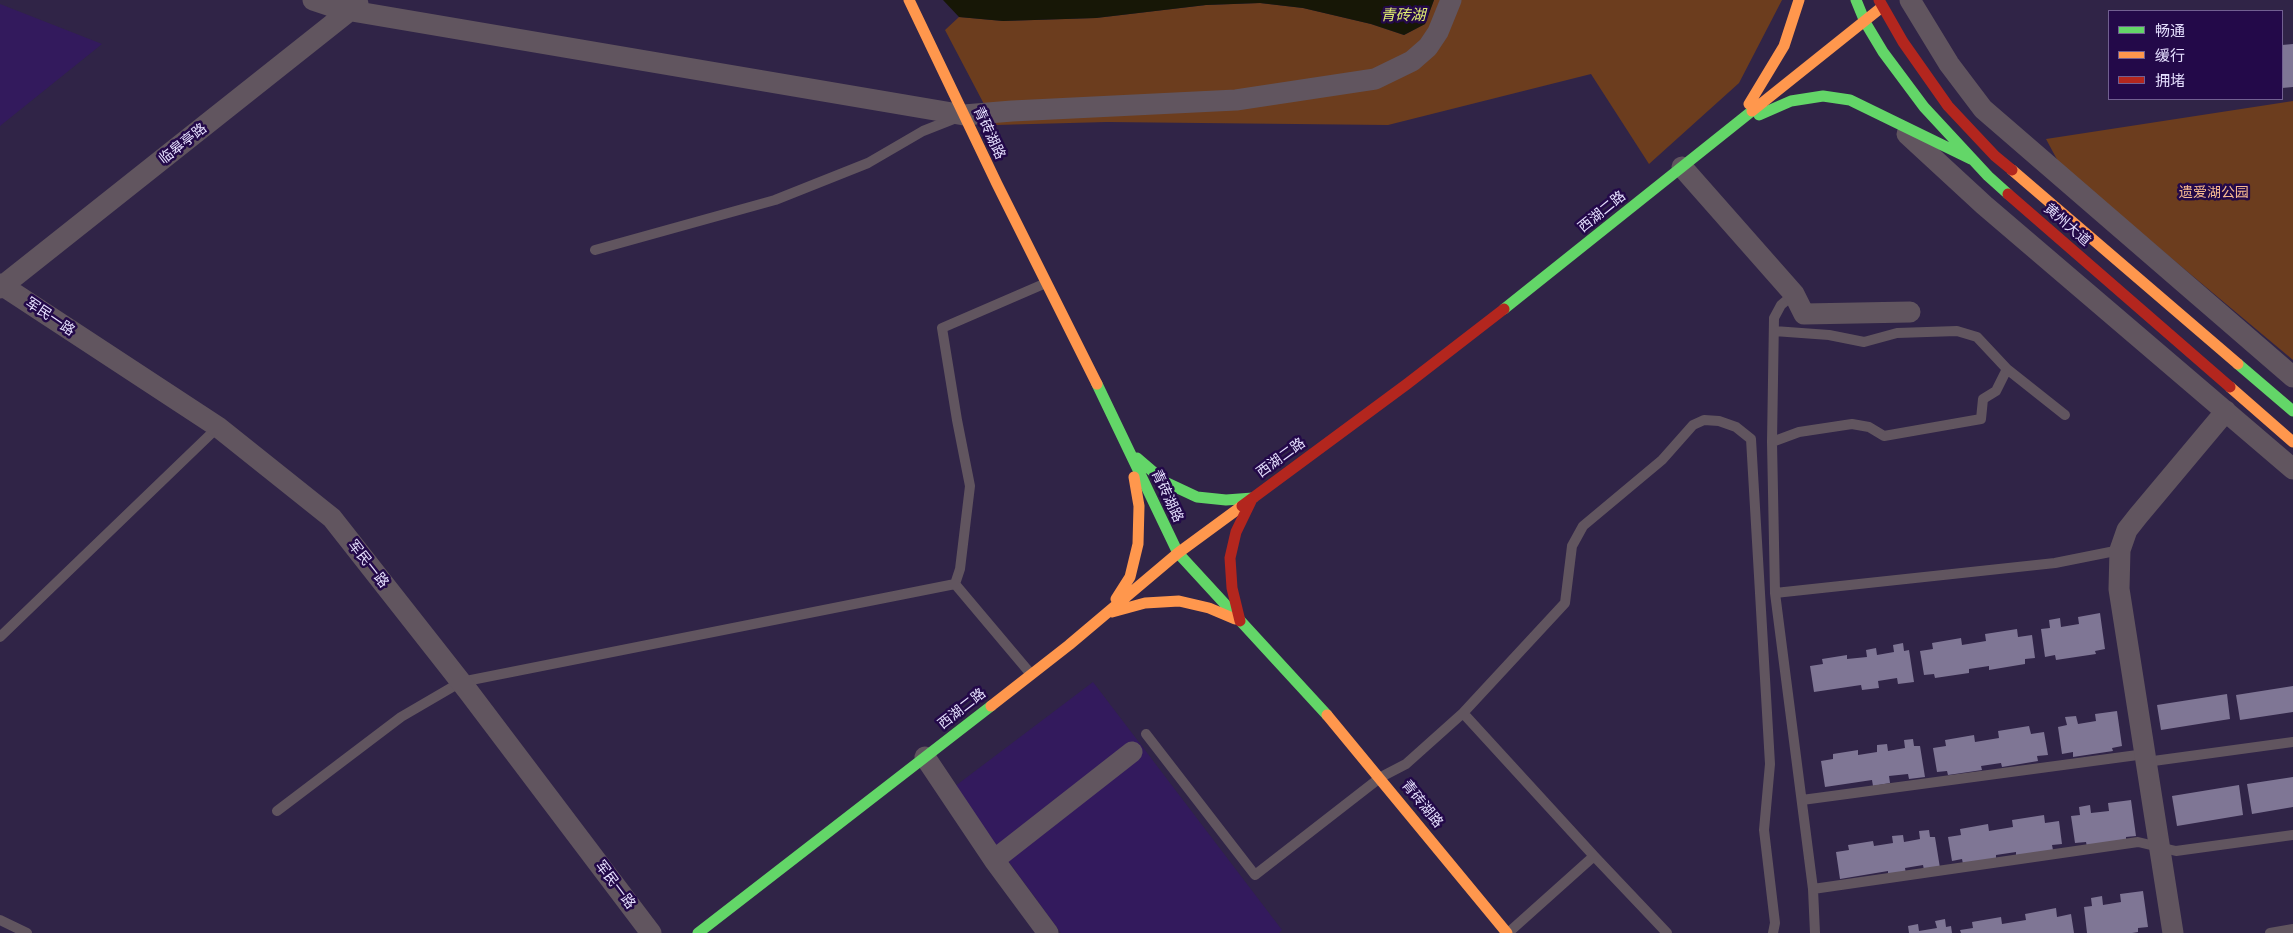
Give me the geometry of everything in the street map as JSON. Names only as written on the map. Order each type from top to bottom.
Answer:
[{"type":"main road","name":"青砖湖路","points":[[909,0],[1178,553],[1346,735],[1508,933]]},
{"type":"main road","points":[[1737,124],[1784,46],[1799,0]]},
{"type":"main road","name":"黄州大道","points":[[1856,0],[1865,22],[1883,52],[1924,106],[1971,159],[1988,176],[2293,442]]},
{"type":"main road","name":"西湖二路","points":[[698,933],[1031,674],[1178,553],[1407,384],[1682,168],[1865,22],[1880,4]]},
{"type":"main road","name":"黄州大道","points":[[1880,4],[1903,42],[1948,106],[1995,156],[2293,411]]},
{"type":"main road","points":[[1737,124],[1791,101],[1823,96],[1850,100],[1889,117],[1971,159]]},
{"type":"main road","points":[[1131,454],[1166,482],[1197,497],[1226,500],[1253,498]]},
{"type":"main road","points":[[1106,614],[1130,577],[1138,544],[1138,506],[1131,454]]},
{"type":"main road","points":[[1240,621],[1232,588],[1230,558],[1236,532],[1253,498]]},
{"type":"main road","points":[[1106,614],[1145,603],[1179,601],[1209,608],[1240,621]]},
{"type":"street","points":[[313,0],[357,6],[964,115],[1236,100],[1375,79],[1412,61],[1428,47],[1438,32],[1451,0]]},
{"type":"street","points":[[1910,0],[1949,64],[1983,108],[2293,377]]},
{"type":"street","name":"临皋亭路","points":[[1,286],[357,6]]},
{"type":"street","points":[[1889,117],[1984,205],[2293,469]]},
{"type":"street","points":[[1682,168],[1794,294],[1804,314],[1910,312]]},
{"type":"street","name":"军民一路","points":[[1,286],[218,427],[332,518],[461,682],[651,933]]},
{"type":"street","points":[[2173,933],[2119,589],[2120,550],[2127,530],[2226,411]]},
{"type":"street","points":[[994,860],[1132,752]]},
{"type":"street","points":[[925,757],[994,860],[1048,933]]},
{"type":"lane","points":[[595,250],[775,200],[868,163],[923,131],[964,115]]},
{"type":"lane","points":[[955,584],[960,569],[970,486],[942,328],[1046,283]]},
{"type":"lane","points":[[1794,294],[1781,305],[1774,318],[1772,442],[1775,593],[1813,890],[1815,933]]},
{"type":"lane","points":[[1774,331],[1829,336],[1864,342],[1898,333],[1957,331],[1977,337],[2007,369],[2065,415]]},
{"type":"lane","points":[[1772,442],[1799,432],[1852,424],[1869,427],[1884,436],[1981,419],[1983,399],[1996,391],[2007,369]]},
{"type":"lane","points":[[1146,734],[1255,875],[1381,777],[1406,764],[1463,713],[1565,603],[1572,546],[1583,526],[1662,460],[1692,425],[1704,420],[1719,421],[1736,427],[1751,439],[1770,764],[1764,830],[1775,923],[1773,933]]},
{"type":"lane","points":[[0,637],[218,427]]},
{"type":"lane","points":[[1775,593],[2056,563],[2120,550]]},
{"type":"lane","points":[[955,584],[1031,674]]},
{"type":"lane","points":[[277,811],[401,717],[461,682],[955,584]]},
{"type":"lane","points":[[1463,713],[1667,933]]},
{"type":"lane","points":[[1802,800],[2293,742]]},
{"type":"lane","points":[[1813,890],[2138,842],[2176,851],[2293,835]]},
{"type":"lane","points":[[1508,933],[1594,856]]},
{"type":"lane","points":[[0,920],[27,933]]},
{"type":"lane","points":[[2270,933],[2293,929]]},
{"type":"shaded area","points":[[0,4],[102,44],[0,126]]},
{"type":"shaded area","points":[[1093,682],[1282,930],[1279,933],[1061,933],[954,787]]},
{"type":"green space","points":[[1434,0],[1782,0],[1739,83],[1649,164],[1591,74],[1388,125],[1107,122],[995,125],[945,30],[959,17],[1003,21],[1096,18],[1206,5],[1260,3],[1303,8],[1371,24],[1404,35],[1425,24]]},
{"type":"green space","name":"遗爱湖公园","points":[[2293,101],[2293,360],[2060,165],[2046,139]]},
{"type":"water","name":"青砖湖","points":[[943,0],[1434,0],[1425,24],[1404,35],[1371,24],[1303,8],[1260,3],[1206,5],[1096,18],[1003,21],[959,17]]},
{"type":"building","points":[[2293,44],[2293,87],[2283,88],[2283,45]]},
{"type":"building","points":[[2100,613],[2105,649],[2095,651],[2096,654],[2056,660],[2055,655],[2045,657],[2041,629],[2050,628],[2049,620],[2060,618],[2061,627],[2079,624],[2078,617]]},
{"type":"building","points":[[2017,629],[2018,637],[2032,635],[2035,658],[2025,659],[2025,664],[1989,670],[1989,666],[1969,669],[1969,673],[1935,678],[1934,674],[1924,675],[1920,651],[1933,649],[1932,643],[1961,638],[1962,645],[1986,641],[1985,634]]},
{"type":"building","points":[[1903,643],[1904,651],[1909,650],[1914,682],[1898,684],[1897,678],[1878,681],[1879,688],[1862,690],[1861,685],[1814,692],[1810,666],[1823,664],[1822,659],[1847,655],[1847,659],[1867,657],[1866,650],[1876,648],[1877,655],[1894,652],[1893,645]]},
{"type":"building","points":[[2293,686],[2293,712],[2240,720],[2236,695]]},
{"type":"building","points":[[2227,694],[2230,719],[2161,730],[2157,705]]},
{"type":"building","points":[[2117,711],[2122,746],[2112,748],[2113,751],[2073,757],[2073,752],[2062,754],[2058,727],[2067,725],[2065,717],[2076,716],[2078,724],[2096,721],[2095,714]]},
{"type":"building","points":[[2029,726],[2031,734],[2044,732],[2048,755],[2037,756],[2038,761],[2002,767],[2001,763],[1981,766],[1982,770],[1948,775],[1947,771],[1937,772],[1933,748],[1946,746],[1945,740],[1974,735],[1975,742],[1999,738],[1998,731]]},
{"type":"building","points":[[1913,739],[1914,746],[1920,746],[1925,777],[1909,779],[1908,774],[1889,776],[1890,783],[1873,786],[1872,780],[1825,787],[1821,761],[1833,759],[1833,754],[1858,750],[1858,755],[1877,752],[1877,745],[1887,744],[1888,751],[1905,748],[1904,740]]},
{"type":"building","points":[[2293,777],[2293,807],[2252,814],[2247,784]]},
{"type":"building","points":[[2239,785],[2243,815],[2177,826],[2172,796]]},
{"type":"building","points":[[2131,800],[2136,836],[2126,837],[2126,841],[2087,847],[2086,842],[2075,843],[2071,816],[2080,815],[2079,807],[2090,805],[2091,813],[2109,811],[2108,803]]},
{"type":"building","points":[[2044,815],[2045,823],[2059,821],[2062,844],[2052,845],[2053,850],[2016,856],[2016,852],[1996,855],[1996,859],[1963,864],[1962,859],[1952,861],[1948,837],[1961,835],[1960,829],[1988,824],[1989,831],[2013,827],[2012,820]]},
{"type":"building","points":[[1929,830],[1930,837],[1935,837],[1940,868],[1924,870],[1923,865],[1905,868],[1906,874],[1888,877],[1888,871],[1840,879],[1836,852],[1849,850],[1848,845],[1873,841],[1874,846],[1893,843],[1892,836],[1903,835],[1904,842],[1920,839],[1919,831]]},
{"type":"building","points":[[2143,891],[2148,927],[2138,928],[2138,932],[2132,933],[2087,933],[2084,907],[2092,906],[2091,898],[2102,896],[2103,905],[2121,902],[2120,894]]},
{"type":"building","points":[[2056,908],[2057,917],[2071,914],[2074,933],[1961,933],[1960,930],[1973,928],[1972,922],[2001,917],[2002,924],[2026,920],[2025,914]]},
{"type":"building","points":[[1945,919],[1946,927],[1951,926],[1952,933],[1909,933],[1908,926],[1918,924],[1919,931],[1937,928],[1935,921]]},
{"type":"traffic: fast","points":[[1856,0],[1865,22],[1883,52],[1924,107],[1988,176],[2008,194]]},
{"type":"traffic: fast","points":[[1759,115],[1791,101],[1823,96],[1850,100],[1971,159]]},
{"type":"traffic: fast","points":[[1504,309],[1752,111]]},
{"type":"traffic: fast","points":[[2238,364],[2293,411]]},
{"type":"traffic: fast","points":[[1097,384],[1178,553],[1327,715]]},
{"type":"traffic: fast","points":[[1137,458],[1165,482],[1197,497],[1226,500],[1253,498]]},
{"type":"traffic: fast","points":[[698,933],[991,706]]},
{"type":"traffic: slow","points":[[909,0],[997,184],[1097,384]]},
{"type":"traffic: slow","points":[[1749,104],[1784,46],[1799,0]]},
{"type":"traffic: slow","points":[[1752,111],[1882,7]]},
{"type":"traffic: slow","points":[[2012,170],[2238,364]]},
{"type":"traffic: slow","points":[[2230,387],[2293,442]]},
{"type":"traffic: slow","points":[[1116,599],[1130,577],[1138,544],[1139,506],[1134,477]]},
{"type":"traffic: slow","points":[[991,706],[1069,645],[1178,553],[1242,506]]},
{"type":"traffic: slow","points":[[1112,612],[1145,603],[1179,601],[1209,608],[1235,619]]},
{"type":"traffic: slow","points":[[1327,715],[1507,933]]},
{"type":"traffic: jam","points":[[1879,0],[1903,42],[1948,106],[1995,156],[2012,170]]},
{"type":"traffic: jam","points":[[2008,194],[2230,387]]},
{"type":"traffic: jam","points":[[1242,506],[1407,384],[1504,309]]},
{"type":"traffic: jam","points":[[1240,621],[1232,588],[1230,558],[1236,532],[1251,501]]}]
